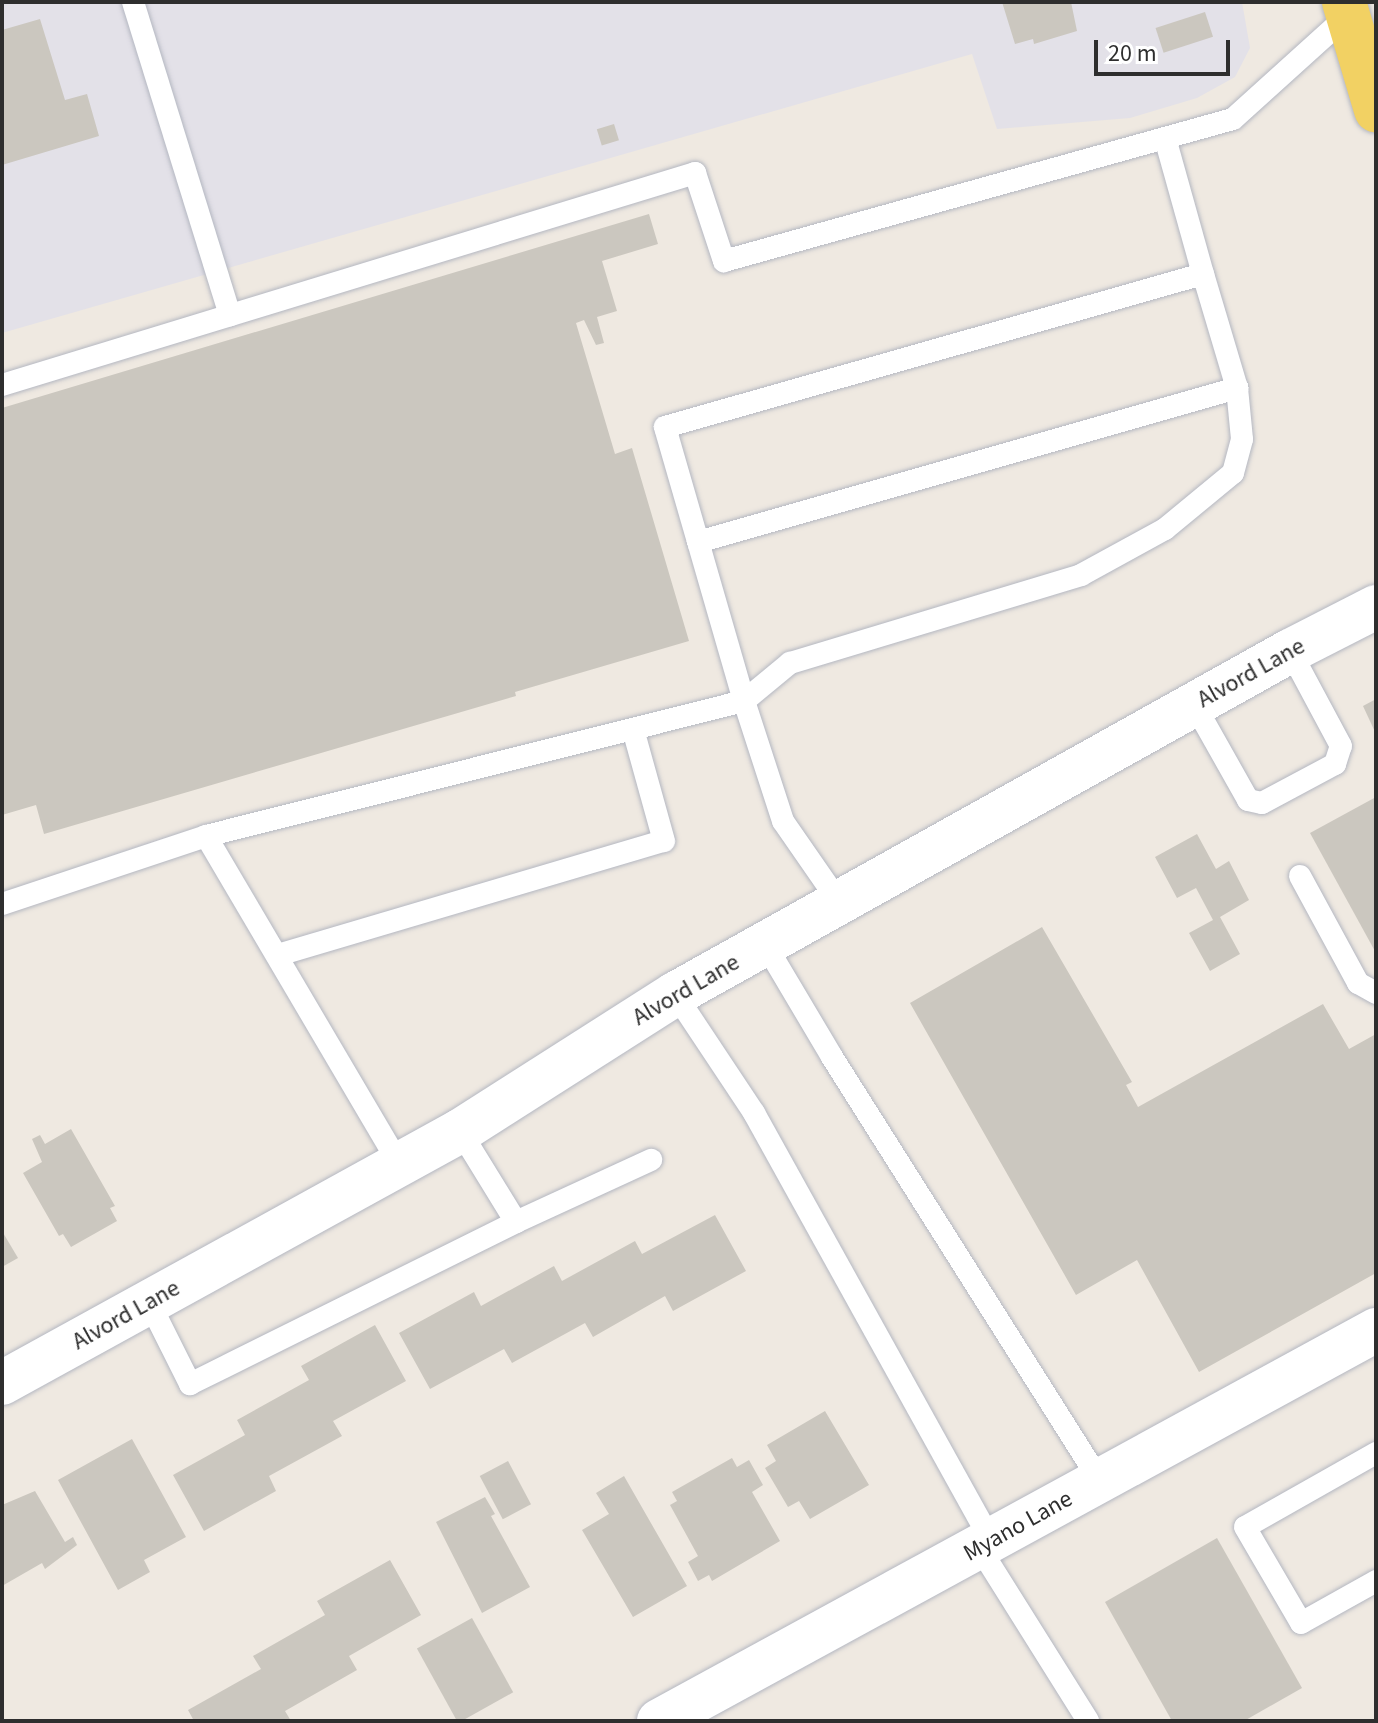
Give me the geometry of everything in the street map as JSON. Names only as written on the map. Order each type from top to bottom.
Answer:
[{"type":"main road","points":[[1345,9],[1376,110]]},
{"type":"street","name":"Alvord Lane","points":[[2,1383],[460,1131],[675,994],[1290,651],[1376,607]]},
{"type":"street","name":"Myano Lane","points":[[676,1717],[1376,1330]]},
{"type":"lane","points":[[133,2],[230,315]]},
{"type":"lane","points":[[2,385],[695,173],[724,261],[1233,119],[1345,9]]},
{"type":"lane","points":[[2,904],[206,836],[744,701],[790,663],[1081,575],[1165,529],[1233,473],[1242,439],[1237,388],[1165,138]]},
{"type":"lane","points":[[839,902],[783,821],[744,701],[665,427],[1203,274]]},
{"type":"lane","points":[[698,542],[1237,388]]},
{"type":"lane","points":[[1194,704],[1248,800],[1262,803],[1335,764],[1341,746],[1290,651]]},
{"type":"lane","points":[[278,955],[664,841],[633,729]]},
{"type":"lane","points":[[206,836],[399,1164]]},
{"type":"lane","points":[[1300,876],[1358,983],[1376,993]]},
{"type":"lane","points":[[765,944],[840,1070],[1100,1481]]},
{"type":"lane","points":[[675,994],[754,1113],[985,1544],[1088,1721]]},
{"type":"lane","points":[[460,1131],[516,1222]]},
{"type":"lane","points":[[149,1302],[190,1384],[516,1222],[651,1160]]},
{"type":"lane","points":[[1376,1453],[1245,1527],[1301,1623],[1376,1581]]},
{"type":"shaded area","points":[[2,2],[1242,2],[1250,48],[1235,77],[1197,98],[1130,118],[997,129],[972,54],[2,333]]},
{"type":"building","points":[[1002,2],[1071,2],[1077,31],[1034,44],[1033,39],[1015,44]]},
{"type":"building","points":[[1205,12],[1213,37],[1164,53],[1156,28]]},
{"type":"building","points":[[40,19],[65,100],[87,94],[99,136],[2,165],[2,30]]},
{"type":"building","points":[[614,124],[619,140],[602,146],[597,129]]},
{"type":"building","points":[[649,214],[658,244],[602,261],[617,311],[597,317],[604,343],[596,345],[584,320],[576,323],[615,454],[632,448],[689,641],[515,692],[516,696],[44,834],[36,805],[2,815],[2,408]]},
{"type":"building","points":[[1376,699],[1376,734],[1363,706]]},
{"type":"building","points":[[1376,797],[1376,953],[1310,833]]},
{"type":"building","points":[[1197,834],[1216,869],[1229,861],[1249,900],[1220,917],[1240,954],[1210,971],[1189,933],[1213,920],[1196,888],[1177,898],[1155,857]]},
{"type":"building","points":[[1042,927],[1132,1082],[1126,1085],[1138,1107],[1323,1004],[1349,1049],[1376,1034],[1376,1273],[1199,1372],[1137,1260],[1076,1295],[910,1003]]},
{"type":"building","points":[[71,1129],[115,1206],[110,1208],[117,1221],[71,1247],[63,1234],[59,1236],[23,1173],[42,1162],[32,1139],[40,1135],[45,1144]]},
{"type":"building","points":[[715,1215],[746,1271],[673,1311],[665,1296],[593,1337],[585,1323],[512,1363],[504,1349],[430,1389],[399,1333],[474,1292],[481,1306],[554,1266],[562,1281],[635,1241],[642,1254]]},
{"type":"building","points":[[2,1231],[18,1258],[2,1267]]},
{"type":"building","points":[[375,1325],[406,1381],[333,1421],[342,1436],[269,1476],[276,1491],[204,1531],[173,1475],[245,1435],[237,1420],[309,1380],[301,1366]]},
{"type":"building","points":[[825,1411],[869,1485],[810,1519],[799,1501],[788,1507],[765,1468],[776,1461],[767,1445]]},
{"type":"building","points":[[132,1439],[186,1537],[144,1560],[150,1572],[118,1590],[58,1480]]},
{"type":"building","points":[[732,1458],[737,1467],[749,1460],[763,1485],[752,1492],[780,1541],[712,1581],[709,1575],[698,1581],[688,1562],[698,1556],[670,1505],[677,1501],[672,1492]]},
{"type":"building","points":[[508,1461],[531,1504],[503,1519],[480,1476]]},
{"type":"building","points":[[624,1476],[687,1586],[633,1617],[582,1530],[609,1514],[596,1493]]},
{"type":"building","points":[[35,1491],[65,1542],[73,1537],[77,1545],[45,1569],[42,1563],[2,1586],[2,1505]]},
{"type":"building","points":[[485,1497],[495,1514],[491,1516],[530,1587],[482,1613],[436,1522]]},
{"type":"building","points":[[1217,1538],[1302,1688],[1244,1721],[1172,1721],[1105,1602]]},
{"type":"building","points":[[390,1560],[421,1615],[349,1656],[357,1670],[285,1711],[291,1721],[194,1721],[188,1710],[261,1669],[253,1656],[325,1615],[317,1601]]},
{"type":"building","points":[[472,1618],[513,1692],[457,1721],[417,1649]]}]
